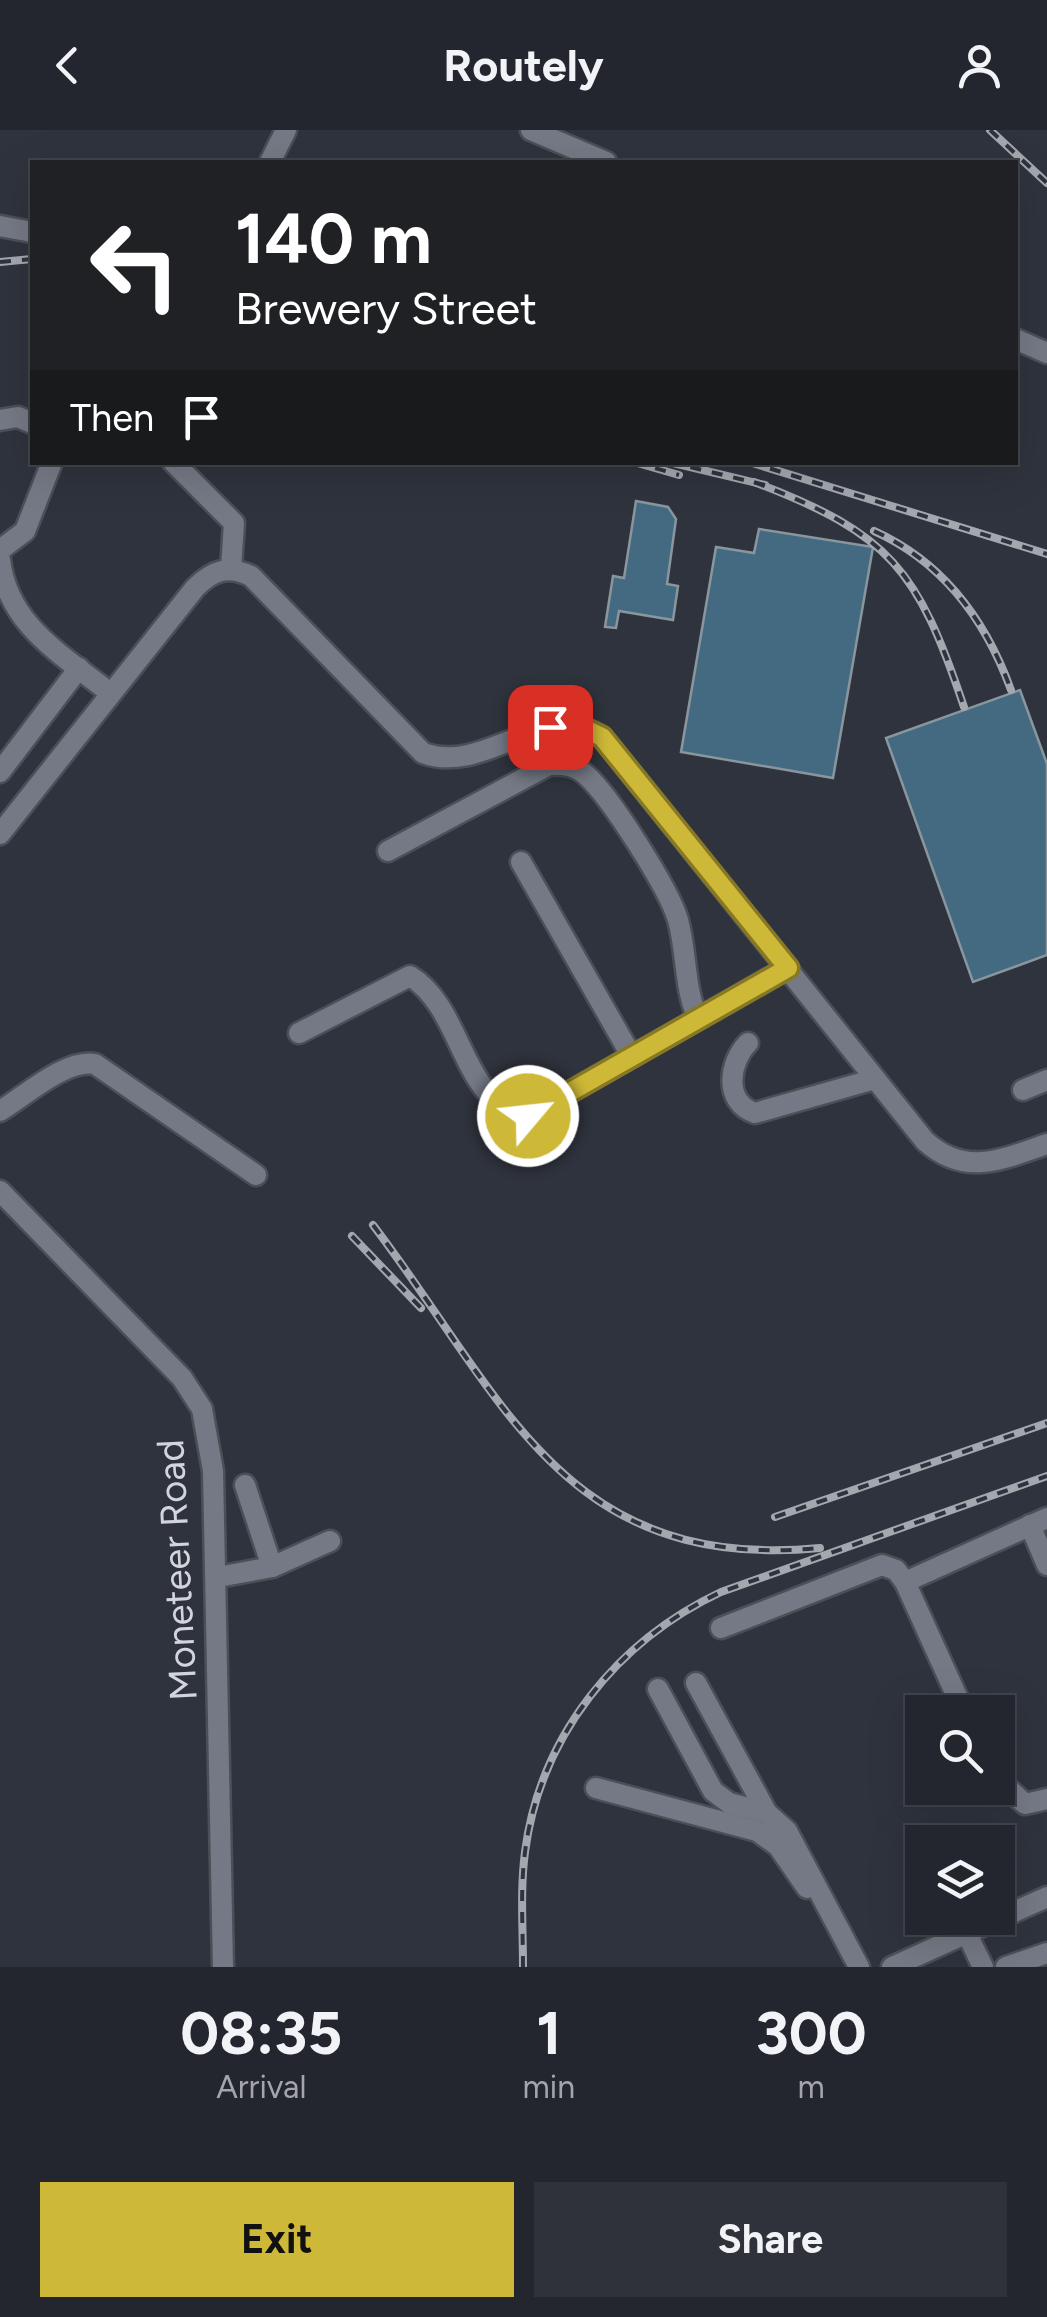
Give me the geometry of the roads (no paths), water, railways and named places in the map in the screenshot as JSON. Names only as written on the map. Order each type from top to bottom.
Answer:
[{"type":"street","points":[[271,160],[286,130]]},
{"type":"street","points":[[531,130],[601,160]]},
{"type":"street","points":[[0,226],[30,232]]},
{"type":"street","points":[[1018,340],[1047,353]]},
{"type":"street","points":[[0,420],[18,417],[30,422]]},
{"type":"street","points":[[0,550],[25,531],[51,465]]},
{"type":"street","points":[[176,465],[234,523],[231,569]]},
{"type":"street","points":[[0,559],[2,575],[22,623],[110,694]]},
{"type":"street","points":[[0,834],[194,588],[212,573],[231,569],[252,576],[423,752],[439,759],[465,758],[564,725],[590,729],[602,737],[925,1141],[956,1161],[991,1163],[1047,1144]]},
{"type":"street","points":[[0,772],[79,668]]},
{"type":"street","points":[[388,852],[549,766],[566,764],[585,774],[610,804],[677,915],[689,994],[698,1019]]},
{"type":"street","points":[[520,862],[632,1058]]},
{"type":"street","points":[[299,1034],[410,976],[439,1004],[456,1030],[480,1086],[496,1104],[513,1114],[528,1116],[788,968]]},
{"type":"street","points":[[748,1043],[735,1056],[731,1069],[739,1100],[755,1114],[875,1079]]},
{"type":"street","points":[[0,1111],[70,1068],[84,1062],[95,1064],[256,1175]]},
{"type":"street","points":[[1022,1090],[1047,1080]]},
{"type":"street","name":"Moneteer Road","points":[[0,1190],[195,1394],[211,1446],[218,1577],[223,1967]]},
{"type":"street","points":[[245,1485],[272,1567]]},
{"type":"street","points":[[906,1582],[1038,1522],[1047,1564]]},
{"type":"street","points":[[218,1577],[272,1567],[330,1541]]},
{"type":"street","points":[[722,1628],[882,1564],[896,1570],[906,1582],[956,1695]]},
{"type":"street","points":[[696,1683],[767,1813],[796,1844],[859,1967]]},
{"type":"street","points":[[658,1690],[713,1792],[730,1803],[767,1813]]},
{"type":"street","points":[[596,1788],[747,1828],[767,1837],[820,1907],[842,1967]]},
{"type":"street","points":[[1015,1795],[1025,1804],[1047,1799]]},
{"type":"street","points":[[1015,1912],[1047,1897]]},
{"type":"street","points":[[892,1967],[965,1935]]},
{"type":"street","points":[[968,1935],[984,1967]]},
{"type":"street","points":[[1006,1967],[1033,1960]]},
{"type":"railway","points":[[990,130],[1047,183]]},
{"type":"railway","points":[[0,262],[30,259]]},
{"type":"railway","points":[[644,465],[679,475]]},
{"type":"railway","points":[[682,465],[765,485]]},
{"type":"railway","points":[[759,465],[1047,554]]},
{"type":"railway","points":[[754,482],[838,520],[869,540],[893,563],[931,621],[964,707]]},
{"type":"railway","points":[[874,531],[921,559],[959,596],[989,640],[1011,690]]},
{"type":"railway","points":[[373,1225],[504,1409],[549,1460],[600,1502],[660,1532],[732,1548],[820,1548]]},
{"type":"railway","points":[[352,1236],[421,1308]]},
{"type":"railway","points":[[775,1517],[1047,1423]]},
{"type":"railway","points":[[523,1967],[523,1866],[533,1810],[547,1769],[566,1732],[617,1665],[683,1612],[721,1592],[1047,1476]]}]
